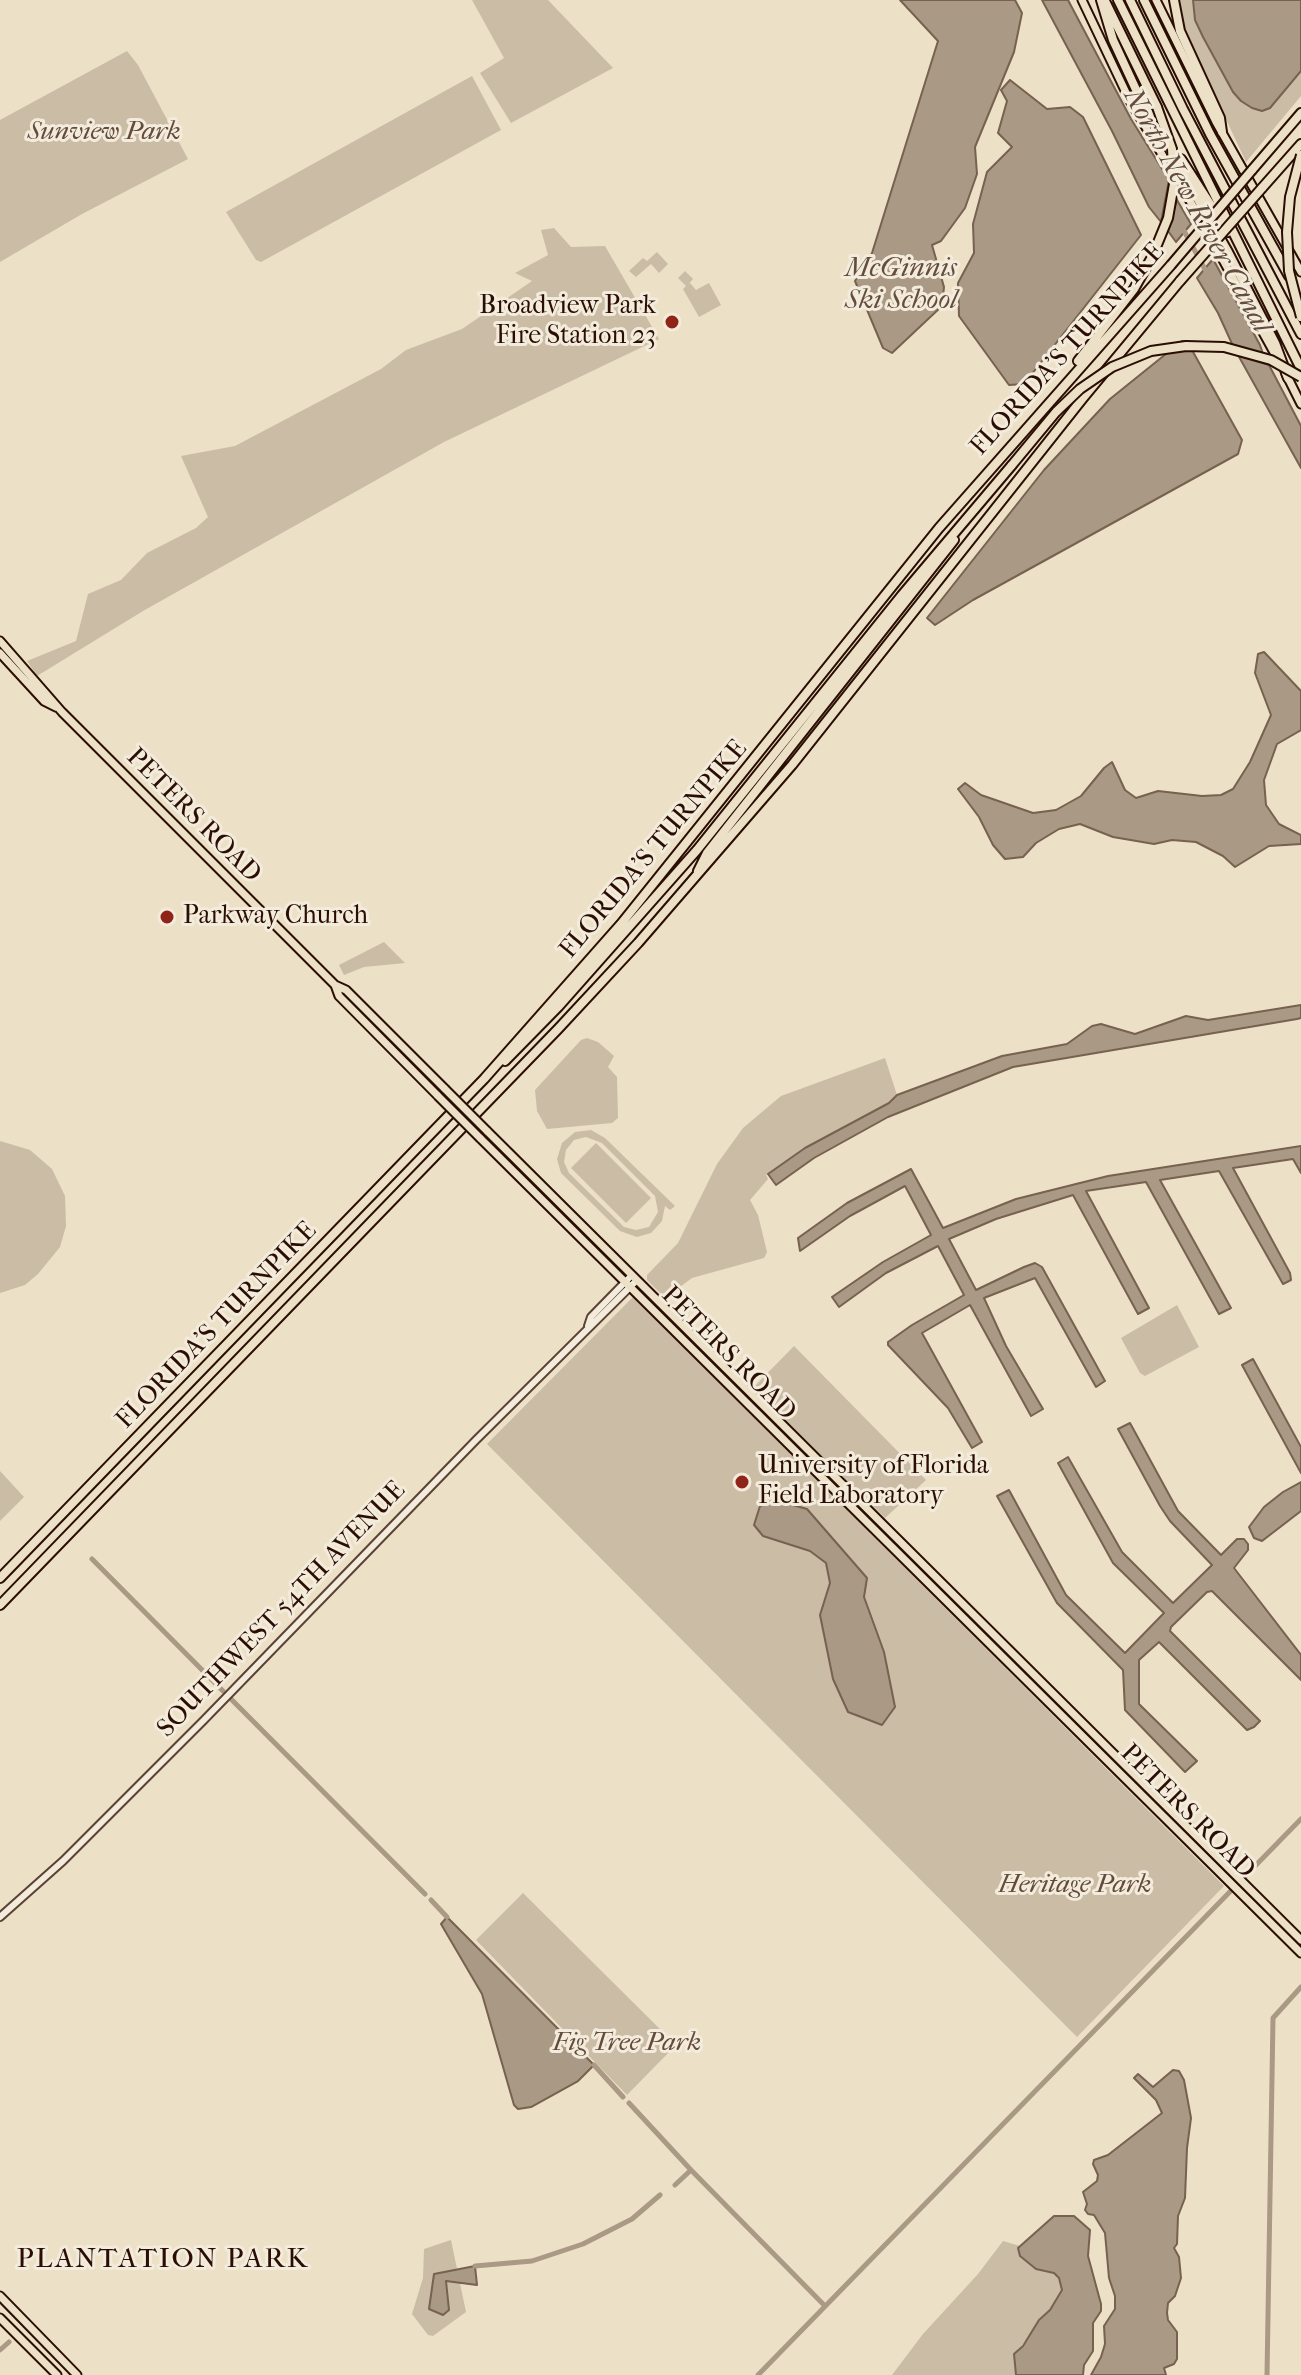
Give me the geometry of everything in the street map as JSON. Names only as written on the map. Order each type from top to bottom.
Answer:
[{"type":"highway","points":[[1103,0],[1113,40],[1138,94],[1243,280],[1288,378]]},
{"type":"highway","points":[[1046,404],[1134,289],[1152,257],[1168,218],[1174,184],[1172,149],[1157,107],[1103,0]]},
{"type":"highway","points":[[1118,0],[1301,369]]},
{"type":"highway","points":[[1130,0],[1183,109],[1301,334]]},
{"type":"highway","points":[[1144,0],[1210,134],[1301,298]]},
{"type":"highway","points":[[1174,0],[1180,31],[1220,118],[1222,132]]},
{"type":"highway","name":"FLORIDA'S TURNPIKE","points":[[0,1578],[484,1079],[631,912],[939,528],[1301,113]]},
{"type":"highway","name":"FLORIDA'S TURNPIKE","points":[[0,1605],[558,1029],[692,882],[792,765],[1083,398],[1180,281],[1301,144]]},
{"type":"highway","points":[[1171,151],[1205,194],[1258,281]]},
{"type":"highway","points":[[1301,155],[1290,197],[1287,241],[1289,271],[1301,317]]},
{"type":"highway","points":[[484,1079],[519,1050],[639,919],[902,595],[1056,412],[1080,389],[1112,367],[1151,351],[1186,346],[1224,347],[1271,360],[1301,377]]},
{"type":"highway","points":[[692,882],[707,853],[1012,465]]},
{"type":"main road","points":[[1082,0],[1130,101],[1196,211],[1301,404]]},
{"type":"main road","points":[[1156,0],[1222,132],[1301,272]]},
{"type":"main road","name":"PETERS ROAD","points":[[0,641],[58,708],[335,985],[346,990],[487,1131],[631,1280],[1301,1953]]},
{"type":"main road","name":"PETERS ROAD","points":[[0,653],[44,701],[58,708]]},
{"type":"main road","name":"PETERS ROAD","points":[[335,985],[339,996],[480,1138],[631,1280],[1301,1940]]},
{"type":"main road","points":[[0,2296],[77,2375]]},
{"type":"main road","points":[[0,2306],[19,2315]]},
{"type":"main road","points":[[0,2318],[57,2375]]},
{"type":"street","name":"SOUTHWEST 54TH AVENUE","points":[[0,1917],[63,1861],[204,1720],[588,1326],[591,1317],[631,1280]]},
{"type":"green space","points":[[472,0],[548,0],[613,68],[511,123],[480,73],[504,58]]},
{"type":"green space","points":[[1179,0],[1193,0],[1195,20],[1233,92],[1252,108],[1262,111],[1270,108],[1301,71],[1301,96],[1246,162],[1187,36]]},
{"type":"green space","name":"Sunview Park","points":[[127,51],[138,65],[188,159],[82,214],[0,262],[0,120]]},
{"type":"green space","points":[[472,76],[501,130],[261,262],[256,260],[226,212]]},
{"type":"green space","points":[[554,228],[571,247],[605,246],[659,339],[444,442],[143,611],[37,676],[27,661],[76,641],[88,594],[121,580],[147,553],[196,528],[208,517],[181,456],[235,446],[381,369],[406,350],[462,329],[532,281],[515,273],[548,255],[541,230]]},
{"type":"green space","points":[[657,252],[668,264],[659,273],[651,264],[636,277],[629,271],[643,258],[647,261]]},
{"type":"green space","points":[[685,271],[693,279],[688,285],[690,283],[696,290],[709,283],[721,305],[699,317],[683,289],[686,286],[678,278]]},
{"type":"green space","points":[[384,942],[405,963],[364,967],[344,975],[339,965]]},
{"type":"green space","points":[[587,1038],[598,1042],[614,1056],[608,1067],[617,1077],[618,1118],[612,1123],[547,1129],[537,1111],[535,1090],[581,1040]]},
{"type":"green space","points":[[885,1058],[897,1095],[889,1103],[805,1148],[766,1175],[768,1179],[750,1200],[758,1215],[767,1252],[764,1258],[692,1278],[665,1298],[647,1280],[647,1275],[678,1243],[717,1164],[743,1128],[781,1096]]},
{"type":"green space","points":[[591,1130],[605,1138],[675,1206],[670,1210],[665,1206],[662,1221],[651,1233],[637,1237],[620,1231],[561,1173],[557,1159],[562,1143],[575,1132]],"holes":[[[586,1137],[602,1143],[655,1196],[658,1212],[649,1227],[636,1230],[624,1227],[569,1173],[564,1162],[566,1150],[574,1140]]]},
{"type":"green space","points":[[0,1141],[30,1150],[52,1169],[65,1196],[66,1226],[60,1247],[38,1274],[25,1285],[0,1293]]},
{"type":"green space","points":[[596,1143],[651,1198],[626,1223],[571,1168]]},
{"type":"green space","name":"Heritage Park","points":[[633,1297],[1224,1886],[1077,2037],[487,1444]]},
{"type":"green space","points":[[1177,1305],[1199,1347],[1145,1376],[1140,1373],[1121,1338]]},
{"type":"green space","points":[[794,1346],[926,1480],[885,1518],[753,1388]]},
{"type":"green space","points":[[0,1471],[24,1497],[0,1521]]},
{"type":"green space","name":"Fig Tree Park","points":[[523,1893],[676,2045],[627,2095],[476,1940]]},
{"type":"green space","points":[[451,2240],[466,2312],[433,2336],[428,2335],[412,2314],[423,2278],[424,2249]]},
{"type":"green space","points":[[1003,2241],[1020,2246],[1018,2248],[1030,2264],[1036,2269],[1054,2273],[1062,2284],[1061,2296],[1018,2350],[1016,2375],[892,2375],[923,2334],[978,2274]]},
{"type":"water","name":"McGinnis Ski School","points":[[900,0],[1015,0],[1022,13],[1014,52],[975,147],[977,174],[965,208],[941,241],[932,245],[944,287],[942,306],[892,353],[883,348],[855,281],[872,253],[938,41]]},
{"type":"water","points":[[1042,0],[1068,0],[1131,119],[1169,180],[1161,222],[1149,207]]},
{"type":"water","points":[[1193,0],[1301,0],[1301,71],[1270,108],[1262,111],[1252,108],[1233,92],[1195,20]]},
{"type":"water","points":[[1010,80],[1047,109],[1070,107],[1083,117],[1141,235],[1024,384],[1009,385],[959,316],[958,283],[974,253],[973,224],[987,172],[1012,147],[998,133],[1007,101],[1001,90]]},
{"type":"water","points":[[1177,200],[1191,224],[1176,242],[1168,231]]},
{"type":"water","points":[[1213,259],[1263,354],[1233,346],[1197,278]]},
{"type":"water","points":[[1182,341],[1187,341],[1242,440],[1238,454],[973,600],[935,625],[927,618],[1044,470],[1110,399]]},
{"type":"water","points":[[1238,355],[1269,365],[1301,426],[1301,468]]},
{"type":"water","points":[[1264,652],[1301,691],[1301,730],[1277,744],[1264,780],[1266,805],[1279,824],[1301,835],[1301,844],[1269,846],[1235,867],[1223,856],[1196,842],[1172,840],[1154,844],[1113,837],[1080,824],[1059,829],[1036,843],[1023,857],[1005,859],[958,789],[965,783],[981,795],[1033,813],[1056,810],[1081,796],[1112,762],[1125,790],[1136,798],[1158,791],[1221,795],[1233,789],[1250,762],[1271,715],[1255,673],[1258,654]]},
{"type":"water","points":[[1301,1005],[1301,1018],[1297,1019],[1013,1067],[888,1117],[814,1158],[776,1185],[768,1174],[805,1148],[889,1103],[897,1095],[1002,1056],[1067,1044],[1092,1026],[1101,1024],[1135,1034],[1186,1016],[1208,1020]]},
{"type":"water","points":[[1301,1146],[1301,1173],[1293,1159],[1233,1168],[1290,1273],[1291,1280],[1283,1284],[1219,1171],[1160,1180],[1231,1308],[1219,1314],[1146,1182],[1086,1191],[1149,1308],[1138,1314],[1073,1195],[996,1219],[949,1239],[976,1290],[1035,1263],[1042,1267],[1105,1381],[1096,1387],[1035,1278],[984,1298],[1006,1346],[1043,1409],[1031,1416],[970,1305],[922,1333],[982,1442],[972,1448],[948,1408],[888,1345],[912,1325],[964,1295],[938,1246],[886,1273],[839,1307],[832,1297],[883,1262],[931,1235],[905,1186],[850,1216],[800,1251],[798,1238],[847,1203],[911,1169],[943,1228],[1016,1199],[1108,1176]]},
{"type":"water","points":[[1253,1359],[1301,1447],[1301,1473],[1242,1365]]},
{"type":"water","points":[[1130,1423],[1178,1511],[1221,1555],[1237,1539],[1244,1539],[1248,1544],[1248,1550],[1234,1568],[1301,1655],[1301,1680],[1212,1591],[1207,1592],[1171,1627],[1170,1631],[1260,1721],[1247,1730],[1159,1642],[1139,1660],[1139,1704],[1197,1761],[1185,1772],[1125,1710],[1123,1670],[1057,1603],[997,1496],[1009,1490],[1066,1595],[1125,1653],[1164,1613],[1113,1563],[1058,1463],[1068,1457],[1122,1552],[1173,1603],[1212,1565],[1170,1521],[1160,1506],[1118,1429]]},
{"type":"water","points":[[1301,1482],[1301,1511],[1262,1541],[1254,1538],[1249,1527],[1264,1507]]},
{"type":"water","points":[[775,1500],[807,1509],[867,1578],[864,1597],[884,1652],[895,1707],[882,1725],[848,1712],[833,1679],[820,1615],[830,1583],[826,1563],[810,1551],[763,1536],[754,1525],[760,1506]]},
{"type":"water","points":[[447,1917],[594,2065],[578,2081],[531,2107],[518,2109],[514,2105],[482,1994],[441,1924]]},
{"type":"water","points":[[1173,2070],[1179,2071],[1184,2080],[1191,2118],[1185,2198],[1178,2216],[1177,2244],[1174,2248],[1179,2257],[1181,2278],[1175,2296],[1168,2303],[1167,2313],[1177,2332],[1177,2359],[1174,2364],[1164,2368],[1166,2375],[1091,2375],[1105,2344],[1104,2326],[1115,2309],[1115,2296],[1109,2278],[1105,2233],[1094,2215],[1085,2210],[1087,2204],[1083,2192],[1097,2181],[1094,2160],[1108,2155],[1162,2113],[1156,2100],[1134,2078],[1138,2074],[1153,2087]]},
{"type":"water","points":[[1054,2216],[1074,2216],[1090,2230],[1088,2256],[1101,2304],[1101,2311],[1093,2323],[1093,2351],[1084,2365],[1083,2375],[1016,2375],[1014,2354],[1062,2290],[1054,2273],[1036,2269],[1020,2256],[1018,2248]]},
{"type":"water","points":[[475,2266],[477,2285],[446,2281],[449,2310],[443,2315],[429,2309],[434,2274]]},
{"type":"waterway","name":"North New River Canal","points":[[1183,229],[1207,273]]},
{"type":"waterway","points":[[92,1559],[223,1691]]},
{"type":"waterway","points":[[231,1699],[425,1894]]},
{"type":"waterway","points":[[758,2375],[1301,1819]]},
{"type":"waterway","points":[[431,1900],[447,1917]]},
{"type":"waterway","points":[[1267,2375],[1273,2018],[1301,1987]]},
{"type":"waterway","points":[[594,2065],[623,2097]]},
{"type":"waterway","points":[[629,2103],[825,2306]]},
{"type":"waterway","points":[[675,2185],[691,2170]]},
{"type":"waterway","points":[[475,2266],[532,2261],[583,2244],[632,2219],[660,2195]]},
{"type":"waterway","points":[[0,2350],[9,2342]]},
{"type":"place","name":"Broadview Park Fire Station 23","points":[[672,322]]},
{"type":"place","name":"Parkway Church","points":[[167,917]]},
{"type":"place","name":"University of Florida Field Laboratory","points":[[742,1482]]},
{"type":"district","name":"PLANTATION PARK","points":[[163,2260]]}]
